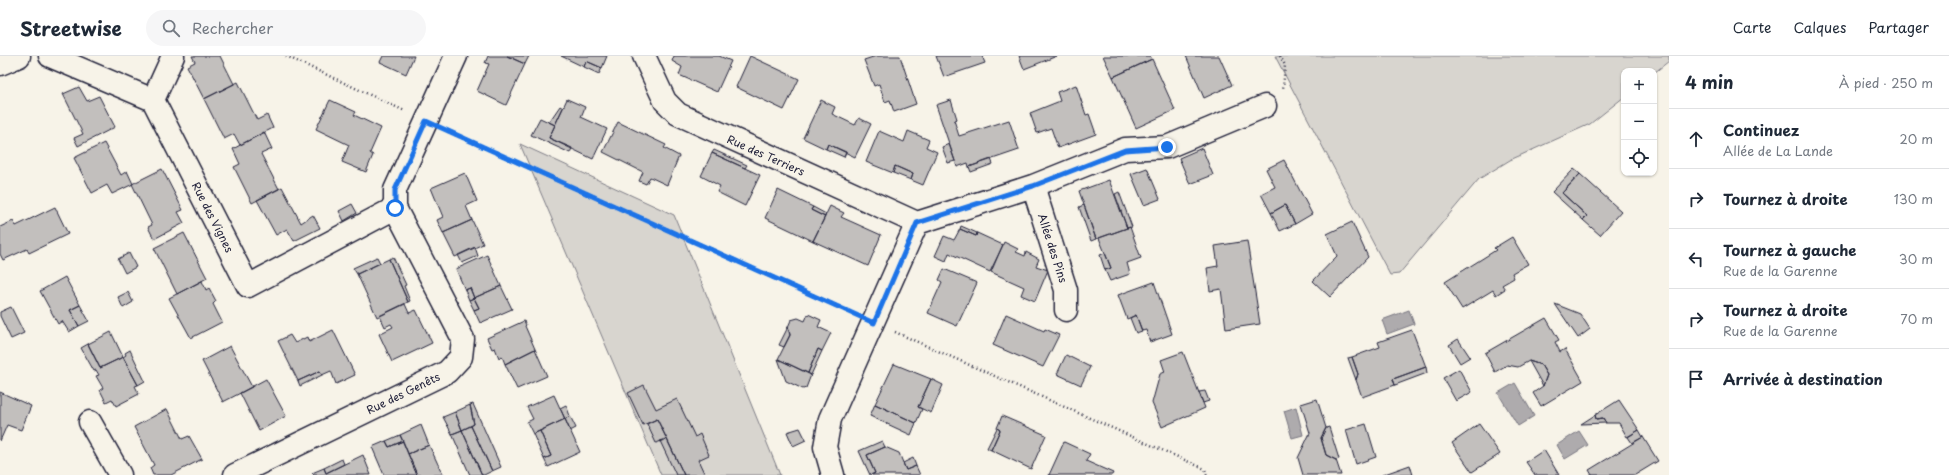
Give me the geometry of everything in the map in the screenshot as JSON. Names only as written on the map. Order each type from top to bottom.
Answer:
[{"type":"street","points":[[0,64],[20,56]]},
{"type":"street","points":[[50,56],[153,100],[173,56]]},
{"type":"street","points":[[395,208],[395,190],[456,56]]},
{"type":"street","name":"Rue des Terriers","points":[[644,56],[665,101],[678,114],[917,223]]},
{"type":"street","name":"Rue des Vignes","points":[[153,100],[248,286],[395,208]]},
{"type":"street","points":[[833,475],[825,447],[830,419],[874,323],[917,223],[1033,186],[1125,150],[1167,147],[1265,106]]},
{"type":"street","name":"Allée des Pins","points":[[1033,186],[1066,290],[1066,310]]},
{"type":"street","name":"Rue des Genêts","points":[[235,475],[447,372],[460,357],[463,339],[395,208]]},
{"type":"street","points":[[90,422],[120,475]]},
{"type":"path","points":[[286,56],[426,121],[874,323],[1205,469],[1207,475]]},
{"type":"path","points":[[1265,106],[1283,89],[1285,65],[1280,56]]},
{"type":"shaded area","points":[[1275,56],[1669,56],[1669,61],[1657,71],[1657,68],[1621,68],[1621,99],[1590,124],[1510,160],[1479,179],[1399,274],[1390,275]]},
{"type":"shaded area","points":[[520,144],[674,215],[780,475],[661,475]]},
{"type":"shaded area","points":[[1409,310],[1414,324],[1387,334],[1382,320]]},
{"type":"shaded area","points":[[1515,383],[1534,416],[1518,426],[1498,393]]},
{"type":"shaded area","points":[[1296,407],[1303,435],[1292,438],[1284,411]]},
{"type":"shaded area","points":[[1579,431],[1588,445],[1565,459],[1557,445]]},
{"type":"building","points":[[192,56],[220,56],[234,84],[204,99],[187,66],[195,62]]},
{"type":"building","points":[[383,56],[414,56],[406,74],[380,62]]},
{"type":"building","points":[[488,56],[507,56],[525,64],[506,105],[477,91],[489,64],[485,63]]},
{"type":"building","points":[[507,56],[529,56],[525,64]]},
{"type":"building","points":[[561,56],[607,56],[602,68],[586,61],[584,67]]},
{"type":"building","points":[[674,56],[719,56],[731,61],[717,92],[679,75],[682,67],[672,61]]},
{"type":"building","points":[[750,56],[799,79],[784,110],[736,87]]},
{"type":"building","points":[[876,56],[900,56],[916,104],[894,112],[890,100],[885,102],[879,84],[874,86],[864,60]]},
{"type":"building","points":[[936,56],[982,56],[985,63],[944,77]]},
{"type":"building","points":[[1019,56],[1057,56],[1024,69]]},
{"type":"building","points":[[1103,56],[1150,56],[1152,59],[1113,77]]},
{"type":"building","points":[[1186,56],[1219,56],[1232,85],[1204,98]]},
{"type":"building","points":[[1152,59],[1175,110],[1136,128],[1113,77]]},
{"type":"building","points":[[586,61],[602,68],[599,74],[584,67]]},
{"type":"building","points":[[238,82],[257,120],[267,115],[273,128],[240,145],[234,134],[224,139],[204,99]]},
{"type":"building","points":[[1076,85],[1086,115],[1089,114],[1096,134],[1058,148],[1051,128],[1037,133],[1030,113],[1060,101],[1057,92]]},
{"type":"building","points":[[79,87],[87,101],[99,96],[115,127],[78,146],[74,138],[83,134],[63,94]]},
{"type":"building","points":[[567,99],[585,107],[581,117],[607,129],[593,159],[549,138]]},
{"type":"building","points":[[330,100],[356,112],[354,115],[381,128],[370,153],[373,155],[366,172],[342,162],[349,145],[316,129]]},
{"type":"building","points":[[821,100],[835,107],[832,114],[855,125],[859,118],[871,124],[855,157],[828,144],[826,149],[803,138]]},
{"type":"building","points":[[951,100],[957,119],[954,120],[959,136],[1009,120],[1019,150],[969,167],[968,163],[957,167],[936,105]]},
{"type":"building","points":[[560,106],[563,108],[555,125],[549,122]]},
{"type":"building","points":[[540,118],[555,125],[549,138],[572,148],[570,153],[531,135]]},
{"type":"building","points":[[618,122],[666,145],[664,148],[679,156],[667,185],[650,177],[646,184],[639,181],[643,172],[603,152]]},
{"type":"building","points":[[879,131],[904,142],[908,131],[929,140],[926,147],[937,152],[923,185],[911,180],[913,174],[895,166],[893,173],[866,162]]},
{"type":"building","points":[[264,132],[272,149],[261,154],[279,189],[252,203],[234,167],[240,164],[233,149]]},
{"type":"building","points":[[104,143],[121,175],[127,171],[133,184],[112,194],[107,185],[92,193],[74,158]]},
{"type":"building","points":[[828,144],[846,152],[844,157],[826,149]]},
{"type":"building","points":[[949,144],[955,161],[948,163],[942,147]]},
{"type":"building","points":[[1202,148],[1213,175],[1190,184],[1179,158]]},
{"type":"building","points":[[714,150],[747,165],[745,168],[712,153]]},
{"type":"building","points":[[712,153],[760,175],[745,206],[717,192],[720,186],[701,176]]},
{"type":"building","points":[[991,159],[993,164],[971,172],[969,167]]},
{"type":"building","points":[[1284,160],[1312,214],[1295,224],[1285,205],[1271,213],[1261,194],[1275,187],[1266,169]]},
{"type":"building","points":[[895,166],[913,174],[911,180],[893,173]]},
{"type":"building","points":[[1147,168],[1160,199],[1144,205],[1131,174]]},
{"type":"building","points":[[162,169],[183,210],[178,212],[184,223],[154,239],[148,227],[152,225],[132,184]]},
{"type":"building","points":[[1574,169],[1580,174],[1562,193],[1587,216],[1583,220],[1552,192]]},
{"type":"building","points":[[465,173],[477,201],[466,206],[472,220],[443,233],[437,220],[443,217],[431,188]]},
{"type":"building","points":[[1580,174],[1621,211],[1600,235],[1583,220],[1587,216],[1562,193]]},
{"type":"building","points":[[1109,180],[1127,228],[1096,239],[1079,191]]},
{"type":"building","points":[[282,187],[301,223],[313,215],[320,228],[294,241],[287,229],[276,235],[257,200]]},
{"type":"building","points":[[778,190],[813,207],[811,210],[825,217],[813,241],[765,218]]},
{"type":"building","points":[[1119,192],[1132,227],[1127,228],[1115,194]]},
{"type":"building","points":[[352,204],[357,213],[344,221],[339,211]]},
{"type":"building","points":[[1084,205],[1096,239],[1091,241],[1079,207]]},
{"type":"building","points":[[1285,205],[1295,224],[1280,231],[1271,213]]},
{"type":"building","points":[[830,206],[844,213],[841,217],[881,235],[868,266],[813,241]]},
{"type":"building","points":[[55,207],[68,234],[29,253],[27,249],[3,260],[0,254],[0,227],[13,221],[16,226]]},
{"type":"building","points":[[813,207],[826,214],[825,217],[811,210]]},
{"type":"building","points":[[472,220],[483,244],[455,257],[443,233]]},
{"type":"building","points":[[1352,222],[1368,257],[1330,297],[1313,281],[1337,256],[1327,234]]},
{"type":"building","points":[[961,226],[977,233],[976,236],[960,229]]},
{"type":"building","points":[[1130,227],[1141,258],[1127,263],[1130,274],[1110,281],[1105,270],[1111,268],[1099,238]]},
{"type":"building","points":[[960,229],[976,236],[977,233],[1003,245],[990,272],[949,253],[946,261],[935,256],[944,236],[954,240]]},
{"type":"building","points":[[184,233],[207,278],[177,294],[154,248]]},
{"type":"building","points":[[1512,237],[1528,264],[1512,273],[1514,278],[1502,285],[1505,289],[1496,295],[1493,290],[1462,309],[1445,282],[1496,250],[1494,248]]},
{"type":"building","points":[[1247,241],[1260,324],[1226,329],[1221,289],[1210,291],[1207,268],[1218,266],[1215,246]]},
{"type":"building","points":[[1004,242],[1018,249],[1016,252],[1025,256],[1026,252],[1039,259],[1036,266],[1048,270],[1035,301],[1021,295],[1024,287],[991,272]]},
{"type":"building","points":[[475,247],[478,256],[462,263],[458,255]]},
{"type":"building","points":[[129,253],[136,267],[125,273],[118,259]]},
{"type":"building","points":[[1105,253],[1111,268],[1105,270],[1100,255]]},
{"type":"building","points":[[487,255],[501,286],[474,298],[470,288],[465,290],[456,269]]},
{"type":"building","points":[[377,257],[380,263],[357,274],[353,268]]},
{"type":"building","points":[[393,257],[406,285],[404,286],[410,301],[408,302],[389,259]]},
{"type":"building","points":[[389,259],[408,302],[377,317],[357,274]]},
{"type":"building","points":[[944,269],[977,283],[957,326],[928,313],[942,282],[939,280]]},
{"type":"building","points":[[65,277],[80,305],[70,310],[79,326],[69,332],[62,321],[58,324],[40,291]]},
{"type":"building","points":[[202,281],[206,290],[209,288],[216,301],[213,304],[222,322],[191,338],[169,298]]},
{"type":"building","points":[[1154,282],[1172,334],[1150,342],[1146,330],[1142,331],[1136,315],[1127,319],[1118,295]]},
{"type":"building","points":[[501,286],[512,309],[480,323],[474,310],[479,308],[474,298]]},
{"type":"building","points":[[470,288],[474,298],[469,300],[465,290]]},
{"type":"building","points":[[128,292],[133,302],[123,308],[118,297]]},
{"type":"building","points":[[474,298],[479,308],[474,310],[469,300]]},
{"type":"building","points":[[405,304],[409,313],[416,310],[432,343],[392,362],[379,334],[393,327],[391,324],[385,327],[380,316]]},
{"type":"building","points":[[1555,304],[1580,314],[1590,329],[1578,338]]},
{"type":"building","points":[[80,305],[89,321],[79,326],[70,310]]},
{"type":"building","points":[[11,307],[24,333],[11,339],[0,316],[0,312]]},
{"type":"building","points":[[808,314],[821,320],[818,327],[831,333],[822,351],[818,349],[808,373],[778,359],[790,335],[788,327],[791,320],[798,318],[805,321]]},
{"type":"building","points":[[1006,314],[1044,331],[1045,329],[1059,335],[1043,367],[993,345]]},
{"type":"building","points":[[1136,315],[1142,331],[1136,333],[1130,318]]},
{"type":"building","points":[[1546,318],[1559,340],[1555,342],[1560,352],[1565,349],[1583,381],[1541,406],[1533,393],[1543,386],[1547,375],[1541,365],[1529,361],[1518,367],[1507,365],[1495,372],[1485,353]]},
{"type":"building","points":[[524,321],[535,349],[505,364],[502,356],[499,358],[495,348],[492,349],[487,338]]},
{"type":"building","points":[[788,327],[790,335],[784,347],[779,345]]},
{"type":"building","points":[[333,330],[355,375],[336,384],[331,371],[322,375],[320,371],[298,381],[278,341],[290,335],[295,343],[307,337],[309,342]]},
{"type":"building","points":[[1412,330],[1426,367],[1393,379],[1395,385],[1362,397],[1356,380],[1358,374],[1352,357],[1380,347],[1378,342]]},
{"type":"building","points":[[111,332],[123,357],[100,368],[88,344]]},
{"type":"building","points":[[1458,339],[1470,357],[1460,363],[1449,345]]},
{"type":"building","points":[[88,344],[100,368],[123,357],[138,385],[135,386],[139,394],[116,406],[112,399],[106,402],[100,390],[103,388],[96,376],[99,375],[96,370],[94,371],[81,348]]},
{"type":"building","points":[[230,346],[252,387],[223,402],[202,361]]},
{"type":"building","points":[[535,349],[547,376],[517,389],[505,364]]},
{"type":"building","points":[[818,349],[822,351],[811,375],[808,373]]},
{"type":"building","points":[[130,350],[145,381],[138,385],[123,357],[126,355],[125,353]]},
{"type":"building","points":[[1183,352],[1205,408],[1162,427],[1152,403],[1160,374],[1165,372],[1161,360]]},
{"type":"building","points":[[1066,355],[1090,367],[1081,385],[1057,374]]},
{"type":"building","points":[[1352,357],[1358,374],[1356,380],[1348,358]]},
{"type":"building","points":[[778,359],[811,375],[806,388],[803,389],[786,381]]},
{"type":"building","points":[[1529,361],[1541,365],[1547,375],[1543,386]]},
{"type":"building","points":[[894,364],[931,379],[918,407],[922,409],[916,423],[875,404]]},
{"type":"building","points":[[1426,367],[1427,373],[1395,385],[1393,379]]},
{"type":"building","points":[[1459,369],[1472,392],[1456,401],[1443,378]]},
{"type":"building","points":[[320,371],[322,375],[300,386],[298,381]]},
{"type":"building","points":[[266,379],[286,416],[259,431],[240,393]]},
{"type":"building","points":[[931,379],[943,385],[931,413],[918,407]]},
{"type":"building","points":[[644,385],[656,409],[677,399],[695,437],[700,434],[709,455],[698,460],[705,475],[684,475],[657,419],[643,425],[628,393]]},
{"type":"building","points":[[1205,391],[1209,401],[1203,403],[1199,392]]},
{"type":"building","points":[[0,392],[31,406],[21,430],[7,425],[0,441]]},
{"type":"building","points":[[554,395],[565,419],[533,434],[527,422],[533,419],[527,407]]},
{"type":"building","points":[[1317,399],[1326,428],[1321,438],[1326,455],[1336,460],[1341,475],[1303,475],[1298,458],[1310,433],[1301,404]]},
{"type":"building","points":[[1619,400],[1639,430],[1627,437],[1619,423],[1606,423],[1603,418],[1596,419],[1595,415]]},
{"type":"building","points":[[473,404],[501,467],[492,471],[471,426],[474,424],[470,405]]},
{"type":"building","points":[[875,404],[916,423],[911,435],[870,416]]},
{"type":"building","points":[[470,405],[474,424],[462,430],[455,412]]},
{"type":"building","points":[[566,405],[570,416],[565,419],[560,408]]},
{"type":"building","points":[[167,409],[182,439],[189,436],[202,459],[171,475],[153,475],[150,468],[154,465],[134,427]]},
{"type":"building","points":[[455,412],[462,430],[452,434],[443,417]]},
{"type":"building","points":[[1595,415],[1596,419],[1603,418],[1606,423],[1581,424]]},
{"type":"building","points":[[570,416],[576,428],[570,431],[565,419]]},
{"type":"building","points":[[1002,416],[1046,435],[1031,469],[991,450],[1000,430],[997,428]]},
{"type":"building","points":[[565,419],[580,452],[548,467],[544,459],[551,456],[540,431]]},
{"type":"building","points":[[657,419],[667,439],[656,443],[647,424]]},
{"type":"building","points":[[1366,424],[1376,457],[1356,464],[1346,430]]},
{"type":"building","points":[[1479,424],[1500,454],[1472,472],[1452,443]]},
{"type":"building","points":[[421,425],[429,445],[408,454],[400,435]]},
{"type":"building","points":[[471,426],[492,471],[484,475],[482,475],[462,430]]},
{"type":"building","points":[[1329,427],[1339,459],[1336,460],[1326,455],[1321,438],[1326,428]]},
{"type":"building","points":[[800,428],[806,440],[793,446],[787,432]]},
{"type":"building","points":[[997,428],[1000,430],[991,450],[987,448]]},
{"type":"building","points":[[462,430],[482,475],[470,475],[452,434]]},
{"type":"building","points":[[1639,430],[1643,437],[1632,443],[1628,437]]},
{"type":"building","points":[[540,431],[551,456],[544,459],[533,434]]},
{"type":"building","points":[[400,435],[403,441],[389,447],[386,441]]},
{"type":"building","points":[[1643,437],[1658,461],[1635,475],[1592,475],[1589,470]]},
{"type":"building","points":[[667,439],[684,475],[676,475],[660,441]]},
{"type":"building","points":[[386,441],[389,447],[403,441],[417,475],[384,475],[372,447]]},
{"type":"building","points":[[882,441],[885,447],[867,455],[875,473],[870,475],[859,451]]},
{"type":"building","points":[[1064,442],[1090,454],[1086,461],[1113,473],[1112,475],[1049,475]]},
{"type":"building","points":[[429,445],[443,475],[417,475],[408,454]]},
{"type":"building","points":[[885,447],[899,453],[906,470],[916,466],[920,475],[872,475],[875,473],[867,455]]},
{"type":"building","points":[[1544,450],[1559,475],[1535,475],[1526,462]]},
{"type":"building","points":[[363,455],[371,475],[314,475],[312,473],[324,468],[326,473]]},
{"type":"building","points":[[913,458],[916,466],[906,470],[903,463]]},
{"type":"building","points":[[342,459],[344,464],[326,473],[324,468]]},
{"type":"building","points":[[1410,465],[1413,475],[1382,475]]},
{"type":"route","points":[[395,208],[395,190],[426,121],[874,323],[917,223],[1033,186],[1125,150],[1167,147]]}]
